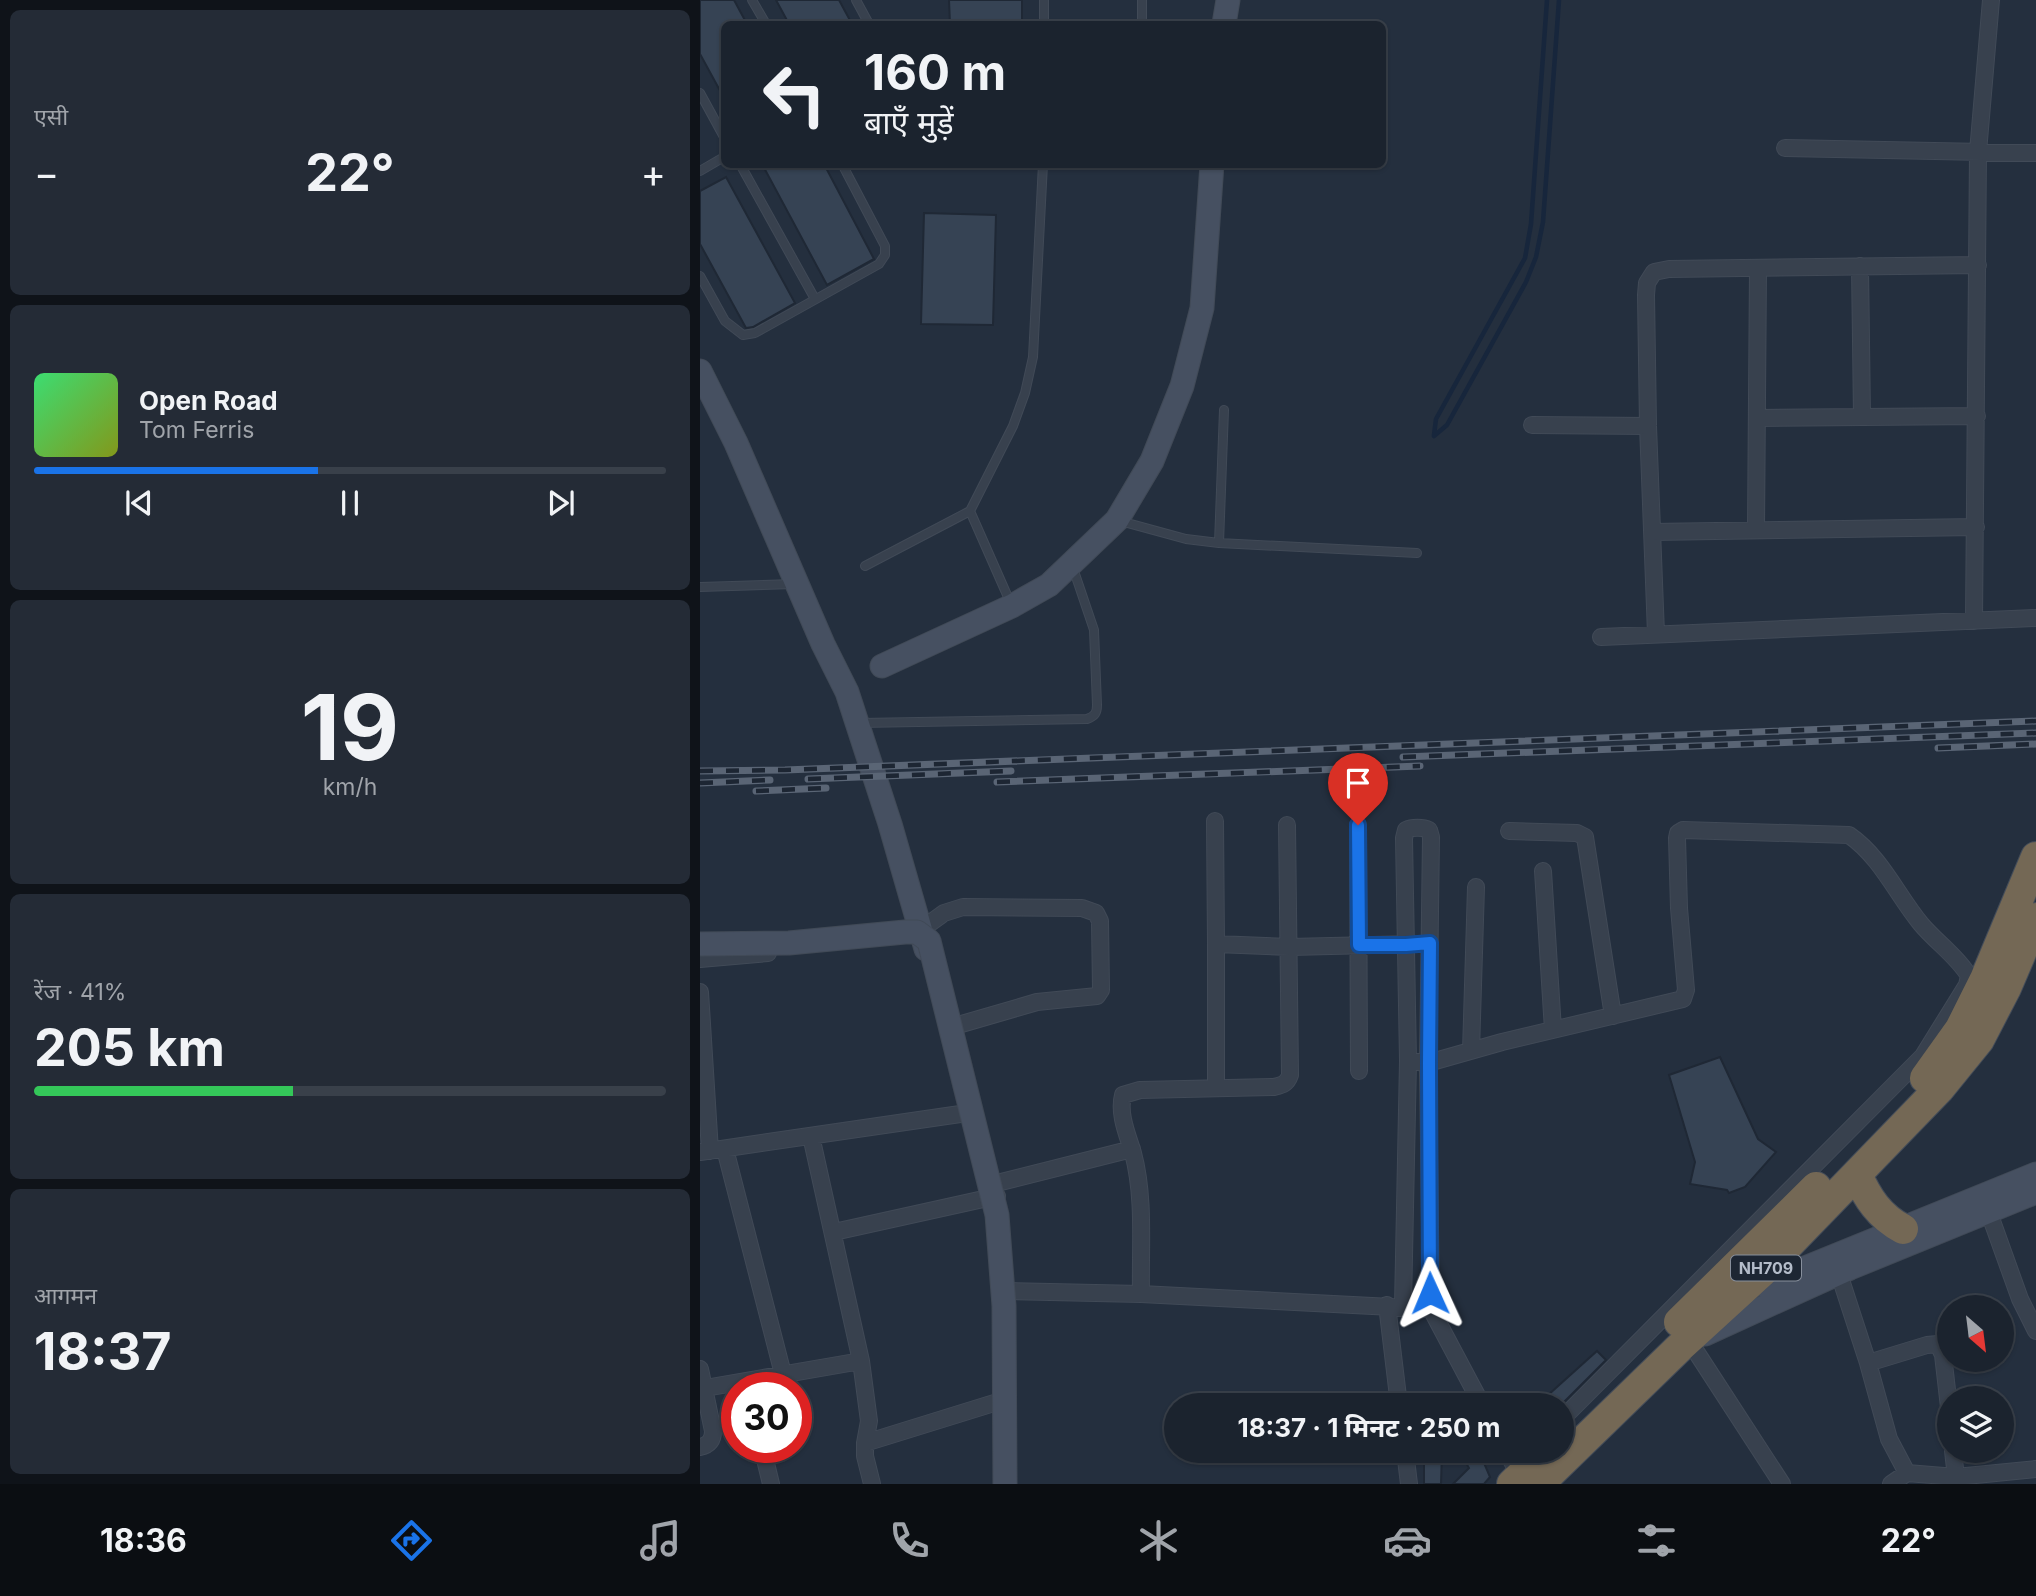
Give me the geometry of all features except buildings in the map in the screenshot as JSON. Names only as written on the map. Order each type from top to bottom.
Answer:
[{"type":"highway","name":"NH709","points":[[1574,1438],[1687,1349],[1759,1282],[1940,1088],[1970,1034],[1985,979],[2036,857]]},
{"type":"highway","name":"NH709","points":[[1574,1438],[1759,1282],[1926,1077],[1970,1034],[2006,988],[2036,918]]},
{"type":"highway","points":[[1857,1174],[1881,1214],[1903,1229]]},
{"type":"street","points":[[1224,21],[1227,0]]},
{"type":"street","points":[[1974,621],[1978,152],[1991,0]]},
{"type":"street","points":[[1785,148],[2036,153]]},
{"type":"street","points":[[882,666],[1012,606],[1049,585],[1117,520],[1152,461],[1182,386],[1202,308],[1212,168]]},
{"type":"street","points":[[1656,635],[1646,295],[1647,283],[1654,272],[1669,269],[1978,265]]},
{"type":"street","points":[[1860,267],[1862,417]]},
{"type":"street","points":[[1756,529],[1758,268]]},
{"type":"street","points":[[700,371],[736,443],[847,692],[951,1027],[995,1190],[1008,1291],[1006,1484]]},
{"type":"street","points":[[1757,418],[1977,416]]},
{"type":"street","points":[[1532,425],[1648,425]]},
{"type":"street","points":[[1652,532],[1976,527]]},
{"type":"street","points":[[1601,637],[2036,618]]},
{"type":"street","points":[[1215,821],[1216,1087]]},
{"type":"street","points":[[1140,1294],[1140,1195],[1123,1115],[1123,1096],[1140,1090],[1274,1087],[1288,1081],[1290,1075],[1287,825]]},
{"type":"street","points":[[1358,825],[1359,1070]]},
{"type":"street","points":[[1399,1393],[1395,1306],[1408,1061],[1404,838],[1409,828],[1425,828],[1430,833],[1431,1309],[1476,1393]]},
{"type":"street","points":[[1408,1061],[1429,1063],[1553,1030],[1678,1002],[1685,995],[1677,838],[1678,833],[1690,829],[1849,835],[1871,855],[1921,924],[1969,976],[1962,995],[1923,1056],[1574,1407]]},
{"type":"street","points":[[1509,831],[1577,832],[1585,837],[1613,1016]]},
{"type":"street","points":[[1543,871],[1553,1030]]},
{"type":"street","points":[[1471,1051],[1476,887]]},
{"type":"street","points":[[700,959],[901,939],[920,932],[944,913],[963,907],[1082,908],[1096,914],[1100,922],[1101,990],[1097,996],[1037,1002],[951,1027]]},
{"type":"street","points":[[700,944],[789,943],[905,932],[917,932],[929,941],[997,1215],[1004,1306],[1006,1484]]},
{"type":"street","points":[[1216,944],[1290,947],[1430,943]]},
{"type":"street","points":[[700,992],[712,1151],[782,1372]]},
{"type":"street","points":[[712,1151],[974,1112]]},
{"type":"street","points":[[811,1136],[861,1361],[869,1413],[865,1456],[872,1484]]},
{"type":"street","points":[[834,1232],[995,1190],[1132,1149]]},
{"type":"street","points":[[1759,1282],[1903,1229],[2036,1174]]},
{"type":"street","points":[[1759,1282],[2036,1192]]},
{"type":"street","points":[[1782,1484],[1687,1349],[1841,1280],[1992,1221],[2036,1200]]},
{"type":"street","points":[[1992,1221],[2020,1299],[2036,1331]]},
{"type":"street","points":[[1841,1280],[1889,1439],[1907,1473]]},
{"type":"street","points":[[1008,1291],[1140,1294],[1431,1309]]},
{"type":"street","points":[[1868,1363],[1938,1344],[1943,1355],[1947,1386]]},
{"type":"street","points":[[795,1372],[861,1361]]},
{"type":"street","points":[[700,1369],[713,1438],[700,1447]]},
{"type":"street","points":[[705,1388],[721,1387]]},
{"type":"street","points":[[865,1443],[1007,1399]]},
{"type":"street","points":[[766,1463],[771,1484]]},
{"type":"street","points":[[1406,1463],[1409,1484]]},
{"type":"street","points":[[1954,1463],[1956,1477]]},
{"type":"street","points":[[1891,1484],[1907,1473],[1956,1477],[2036,1469]]},
{"type":"lane","points":[[752,0],[764,21]]},
{"type":"lane","points":[[856,0],[867,21]]},
{"type":"lane","points":[[1044,0],[1044,21]]},
{"type":"lane","points":[[1142,0],[1142,21]]},
{"type":"lane","points":[[700,93],[721,132]]},
{"type":"lane","points":[[700,171],[721,159]]},
{"type":"lane","points":[[742,168],[815,299]]},
{"type":"lane","points":[[700,276],[725,321],[743,335],[755,333],[879,264],[885,255],[885,246],[844,168]]},
{"type":"lane","points":[[865,566],[970,511],[1013,426],[1025,393],[1033,357],[1043,168]]},
{"type":"lane","points":[[1219,543],[1224,410]]},
{"type":"lane","points":[[970,511],[1012,606]]},
{"type":"lane","points":[[1117,520],[1186,539],[1219,543],[1417,553]]},
{"type":"lane","points":[[858,723],[1087,719],[1094,716],[1097,712],[1094,630],[1072,565]]},
{"type":"lane","points":[[700,587],[797,584]]},
{"type":"waterway","points":[[1434,435],[1436,419],[1525,258],[1531,224],[1547,0]]},
{"type":"waterway","points":[[1434,436],[1447,425],[1526,282],[1536,257],[1543,222],[1559,0]]},
{"type":"railway","points":[[700,771],[785,770],[2036,721]]},
{"type":"railway","points":[[1403,757],[2036,733]]},
{"type":"railway","points":[[1938,748],[2036,744]]},
{"type":"railway","points":[[997,782],[1420,766]]},
{"type":"railway","points":[[808,779],[1011,771]]},
{"type":"railway","points":[[700,783],[770,780]]},
{"type":"railway","points":[[756,791],[826,788]]},
{"type":"route","points":[[1358,825],[1359,945],[1430,943],[1430,1293]]}]
